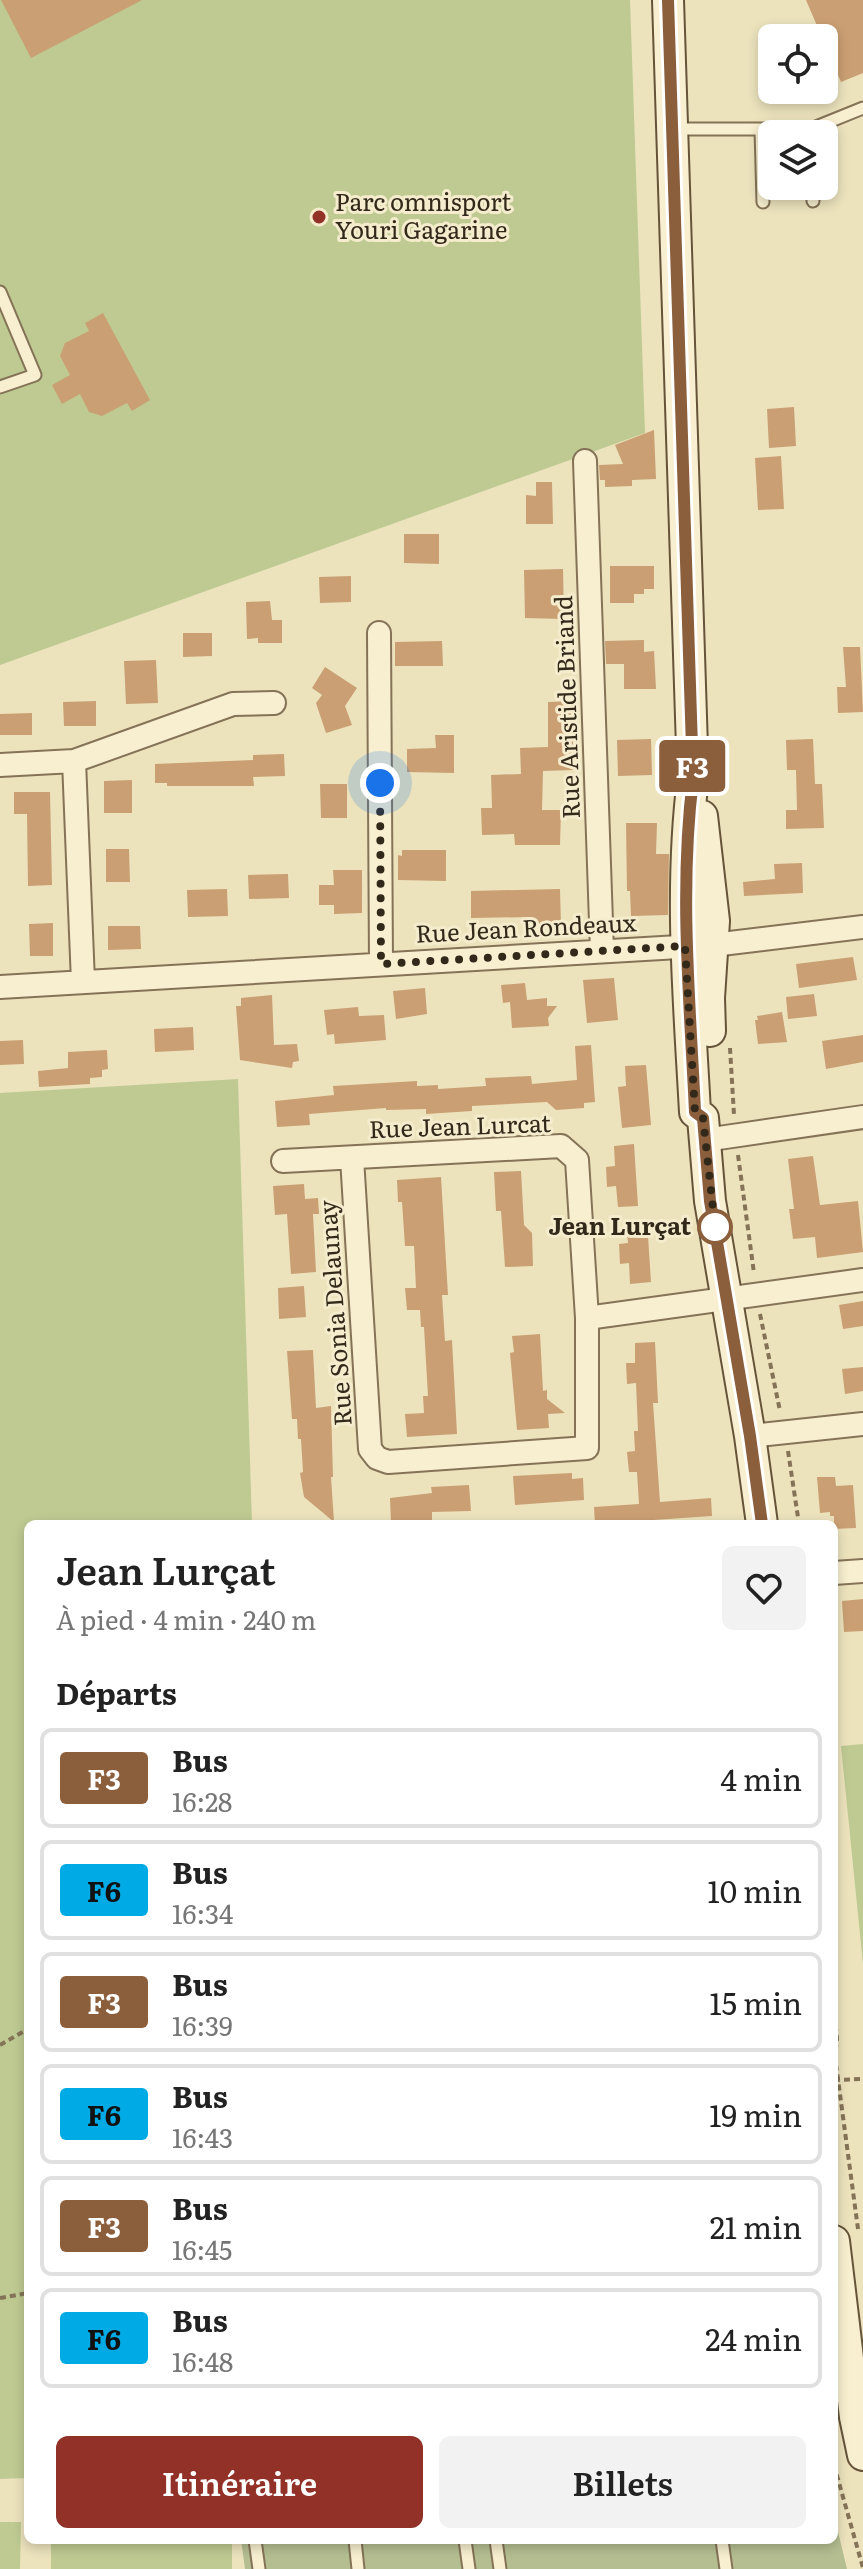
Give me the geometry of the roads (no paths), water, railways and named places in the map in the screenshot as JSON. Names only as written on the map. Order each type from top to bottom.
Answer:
[{"type":"main road","points":[[668,0],[693,779],[687,824],[699,946],[695,1112],[704,1129],[710,1201],[761,1520]]},
{"type":"main road","points":[[846,2236],[848,2345],[863,2455]]},
{"type":"street","name":"Rue Aristide Briand","points":[[585,461],[602,951]]},
{"type":"street","points":[[379,633],[381,964]]},
{"type":"street","points":[[0,765],[74,761],[233,704],[274,703]]},
{"type":"street","points":[[74,761],[83,982]]},
{"type":"street","name":"Rue Jean Rondeaux","points":[[0,987],[699,946],[863,927]]},
{"type":"street","points":[[704,1129],[863,1117]]},
{"type":"street","name":"Rue Jean Lurcat","points":[[283,1161],[561,1146],[577,1160],[587,1318]]},
{"type":"street","name":"Rue Sonia Delaunay","points":[[352,1158],[370,1449],[377,1458],[388,1462],[587,1448],[587,1318]]},
{"type":"street","points":[[587,1318],[863,1280]]},
{"type":"street","points":[[750,1436],[863,1424]]},
{"type":"street","points":[[838,1573],[863,1571]]},
{"type":"lane","points":[[837,120],[863,108]]},
{"type":"lane","points":[[672,129],[758,129]]},
{"type":"lane","points":[[0,292],[35,375],[0,387]]},
{"type":"lane","points":[[256,2544],[259,2569]]},
{"type":"lane","points":[[355,2544],[358,2569]]},
{"type":"lane","points":[[466,2544],[469,2569]]},
{"type":"lane","points":[[497,2544],[500,2569]]},
{"type":"lane","points":[[723,2544],[726,2569]]},
{"type":"place","name":"Parc omnisport Youri Gagarine","points":[[319,217]]},
{"type":"place","name":"Jean Lurçat","points":[[715,1227]]}]
